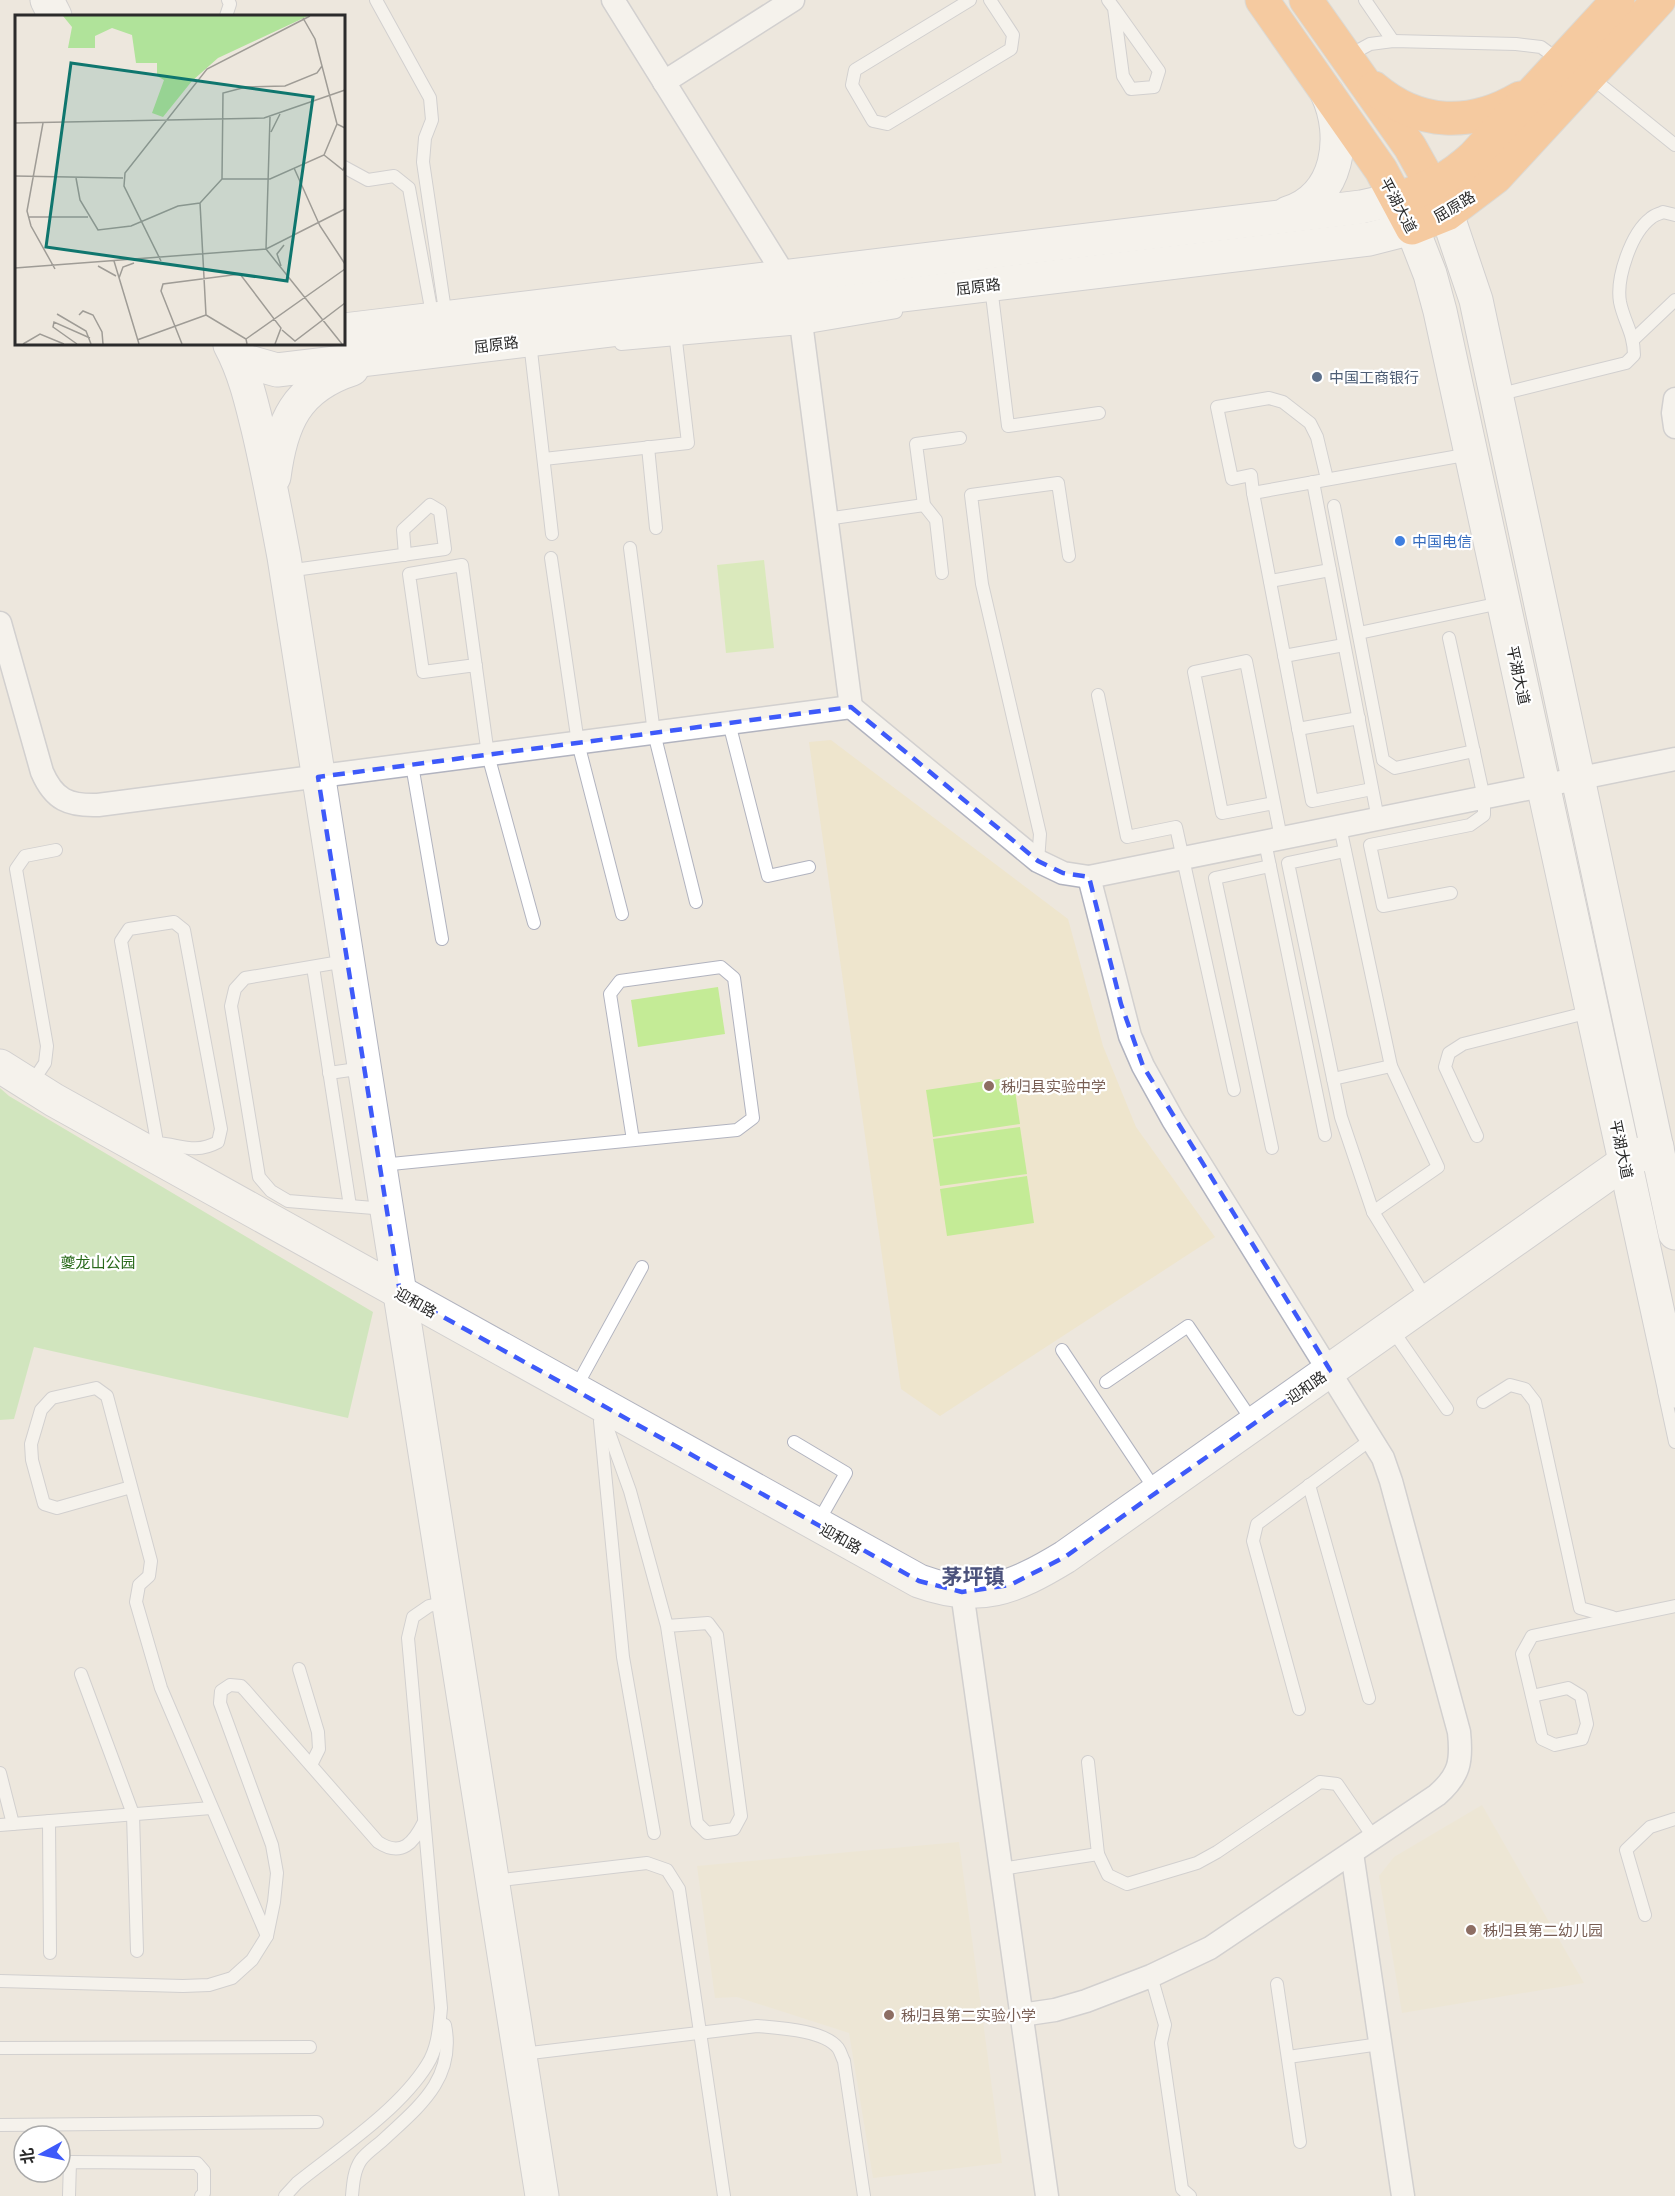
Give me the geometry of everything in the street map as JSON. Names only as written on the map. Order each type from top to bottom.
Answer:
[{"type":"highway","name":"平湖大道","points":[[1262,0],[1381,170],[1412,228]]},
{"type":"highway","points":[[1306,0],[1410,147],[1440,200]]},
{"type":"highway","name":"屈原路","points":[[1412,228],[1440,200],[1455,173],[1474,156],[1618,0]]},
{"type":"highway","name":"屈原路","points":[[1397,199],[1440,200],[1496,177],[1659,0]]},
{"type":"highway","points":[[1352,64],[1376,90],[1398,104],[1423,115],[1449,120],[1476,117],[1502,108],[1526,94],[1554,69]]},
{"type":"main road","points":[[47,0],[55,15]]},
{"type":"main road","points":[[1274,217],[1294,211],[1311,201],[1324,187],[1333,168],[1338,149],[1337,129],[1334,109],[1326,92]]},
{"type":"main road","name":"屈原路","points":[[353,327],[1361,207],[1397,199]]},
{"type":"main road","points":[[1440,200],[1476,300],[1675,1233]]},
{"type":"main road","name":"屈原路","points":[[244,349],[277,370],[800,318],[1369,238],[1412,228]]},
{"type":"main road","name":"平湖大道","points":[[1412,228],[1430,274],[1440,311],[1461,459],[1538,787],[1621,1165],[1675,1391]]},
{"type":"main road","points":[[244,349],[286,572],[542,2196]]},
{"type":"main road","points":[[275,506],[274,478],[278,450],[285,424],[299,401],[319,383],[336,375],[400,356]]},
{"type":"main road","name":"迎和路","points":[[0,1066],[30,1085],[154,1148],[400,1293],[919,1581],[940,1589],[962,1592],[987,1591],[1011,1585],[1036,1575],[1065,1557],[1621,1165],[1657,1147]]},
{"type":"street","points":[[614,0],[785,276],[800,318],[851,707],[1038,861],[1063,873],[1089,877],[1675,759]]},
{"type":"street","points":[[664,82],[794,0]]},
{"type":"street","points":[[1675,399],[1673,413],[1675,427]]},
{"type":"street","points":[[0,623],[42,772],[51,790],[68,802],[77,805],[98,806],[851,707]]},
{"type":"street","points":[[1021,2015],[1054,2010],[1086,2001],[1151,1976],[1210,1948],[1437,1795],[1450,1783],[1459,1768],[1461,1750],[1459,1732],[1391,1480],[1383,1458],[1373,1438],[1179,1130],[1143,1066],[1121,1004],[1089,877]]},
{"type":"street","points":[[962,1592],[1047,2196]]},
{"type":"street","points":[[1352,1853],[1403,2196]]},
{"type":"lane","points":[[226,15],[230,4],[228,0]]},
{"type":"lane","points":[[376,0],[430,98],[432,120],[425,138],[423,162],[444,304]]},
{"type":"lane","points":[[970,0],[855,70],[852,85],[873,121],[887,124],[1011,50],[1013,35],[990,0]]},
{"type":"lane","points":[[1365,0],[1393,41]]},
{"type":"lane","points":[[1496,177],[1597,82],[1674,0]]},
{"type":"lane","points":[[1111,4],[1159,72],[1154,87],[1131,89],[1123,76],[1111,4]]},
{"type":"lane","points":[[1352,64],[1370,44],[1393,41],[1516,44],[1541,47],[1554,69]]},
{"type":"lane","points":[[1597,82],[1675,146]]},
{"type":"lane","points":[[345,168],[368,180],[394,176],[409,188],[430,303]]},
{"type":"lane","points":[[1496,395],[1626,363],[1634,355],[1634,339],[1621,306],[1618,289],[1620,274],[1633,243],[1650,219],[1663,212],[1675,215]]},
{"type":"lane","points":[[947,303],[992,295],[1297,258],[1305,246]]},
{"type":"lane","points":[[992,295],[1008,426],[1099,413]]},
{"type":"lane","points":[[1634,339],[1675,300]]},
{"type":"lane","points":[[609,345],[676,341],[800,318],[914,308]]},
{"type":"lane","points":[[544,459],[688,443],[676,341]]},
{"type":"lane","points":[[400,356],[418,361],[565,348]]},
{"type":"lane","points":[[531,351],[552,534]]},
{"type":"lane","points":[[1327,479],[1317,437],[1310,423],[1283,402],[1269,398],[1217,407],[1232,479],[1251,475],[1312,801],[1372,789]]},
{"type":"lane","points":[[942,573],[936,520],[924,505],[916,444],[960,438]]},
{"type":"lane","points":[[648,447],[656,528]]},
{"type":"lane","points":[[1253,493],[1327,479],[1461,459]]},
{"type":"lane","points":[[1313,482],[1378,819]]},
{"type":"lane","points":[[1038,861],[1040,834],[982,584],[971,495],[1058,483],[1069,556]]},
{"type":"lane","points":[[286,572],[405,555],[445,549],[440,512],[430,505],[403,530],[405,555]]},
{"type":"lane","points":[[826,519],[924,505]]},
{"type":"lane","points":[[1334,506],[1383,760],[1395,768],[1474,751]]},
{"type":"lane","points":[[630,548],[654,733],[696,902]]},
{"type":"lane","points":[[551,558],[578,743],[622,914]]},
{"type":"lane","points":[[476,665],[423,672],[409,573],[462,566],[476,665],[488,755],[534,923]]},
{"type":"lane","points":[[1270,581],[1330,570]]},
{"type":"lane","points":[[1359,633],[1491,605]]},
{"type":"lane","points":[[1449,638],[1484,798],[1484,815],[1470,825],[1370,845],[1383,906],[1451,893]]},
{"type":"lane","points":[[1284,656],[1344,645]]},
{"type":"lane","points":[[1501,651],[1538,787],[1582,1014],[1621,1165],[1675,1442]]},
{"type":"lane","points":[[1274,803],[1222,813],[1194,672],[1246,661],[1274,803],[1270,866],[1325,1135]]},
{"type":"lane","points":[[1098,695],[1127,837],[1176,827],[1234,1090]]},
{"type":"lane","points":[[1298,729],[1359,718]]},
{"type":"lane","points":[[729,723],[768,876],[809,867]]},
{"type":"lane","points":[[412,765],[442,939]]},
{"type":"lane","points":[[1340,827],[1391,1066],[1438,1167],[1373,1212]]},
{"type":"lane","points":[[30,1085],[45,1063],[47,1046],[16,869],[25,856],[56,850]]},
{"type":"lane","points":[[1345,851],[1288,863],[1341,1117],[1373,1212],[1428,1300]]},
{"type":"lane","points":[[1270,866],[1215,878],[1272,1148]]},
{"type":"lane","points":[[174,922],[184,930],[221,1130],[218,1142],[206,1149],[154,1148],[121,941],[129,929],[174,922]]},
{"type":"lane","points":[[347,960],[245,978],[235,989],[231,1006],[259,1177],[271,1191],[288,1201],[387,1209]]},
{"type":"lane","points":[[313,966],[350,1206]]},
{"type":"lane","points":[[380,1166],[737,1130],[753,1118],[734,978],[721,967],[620,981],[610,994],[633,1140]]},
{"type":"lane","points":[[1477,1136],[1445,1067],[1449,1053],[1464,1044],[1582,1014]]},
{"type":"lane","points":[[1333,1078],[1391,1066]]},
{"type":"lane","points":[[329,1073],[364,1068]]},
{"type":"lane","points":[[642,1267],[587,1396],[623,1657],[654,1833]]},
{"type":"lane","points":[[1106,1382],[1188,1326],[1254,1424]]},
{"type":"lane","points":[[1391,1327],[1447,1409]]},
{"type":"lane","points":[[1062,1350],[1157,1492]]},
{"type":"lane","points":[[1483,1402],[1510,1385],[1525,1389],[1536,1402],[1580,1608],[1616,1619]]},
{"type":"lane","points":[[131,1486],[57,1508],[44,1504],[32,1460],[31,1444],[41,1410],[52,1398],[96,1388],[107,1396],[131,1486],[151,1561],[149,1576],[139,1585],[136,1602],[166,1702],[267,1936]]},
{"type":"lane","points":[[587,1396],[630,1491],[667,1626],[697,1824],[707,1833],[734,1829],[741,1816],[717,1635],[708,1623],[667,1626]]},
{"type":"lane","points":[[1299,1709],[1253,1541],[1257,1524],[1373,1438]]},
{"type":"lane","points":[[794,1443],[846,1473],[817,1524]]},
{"type":"lane","points":[[1309,1485],[1369,1698]]},
{"type":"lane","points":[[352,2196],[354,2176],[362,2160],[426,2099],[440,2078],[446,2054],[446,2030],[441,2008],[408,1638],[413,1617],[429,1606],[448,1602]]},
{"type":"lane","points":[[1532,1696],[1568,1688],[1581,1696],[1587,1724],[1582,1739],[1556,1745],[1542,1739],[1522,1654],[1532,1636],[1675,1606]]},
{"type":"lane","points":[[300,1669],[318,1732],[320,1749],[311,1765]]},
{"type":"lane","points":[[81,1674],[133,1814],[137,1951]]},
{"type":"lane","points":[[0,1981],[209,1985],[232,1978],[252,1960],[267,1936],[277,1873],[272,1845],[222,1709],[220,1697],[222,1691],[230,1685],[241,1686],[245,1689],[378,1842],[384,1846],[400,1848],[407,1845],[418,1835],[424,1822]]},
{"type":"lane","points":[[1088,1762],[1098,1854],[1108,1875],[1127,1884],[1197,1863],[1217,1852],[1320,1782],[1337,1784],[1374,1838]]},
{"type":"lane","points":[[0,1773],[6,1824],[211,1808]]},
{"type":"lane","points":[[1645,1915],[1626,1850],[1650,1827],[1675,1819]]},
{"type":"lane","points":[[50,1821],[50,1953]]},
{"type":"lane","points":[[1001,1869],[1098,1854]]},
{"type":"lane","points":[[492,1881],[647,1863],[667,1870],[679,1889],[724,2196]]},
{"type":"lane","points":[[1151,1976],[1165,2025],[1161,2043],[1182,2189],[1190,2196]]},
{"type":"lane","points":[[1277,1984],[1300,2142]]},
{"type":"lane","points":[[285,2196],[297,2183],[391,2107],[411,2087],[428,2064],[438,2037],[441,2008]]},
{"type":"lane","points":[[520,2054],[757,2026],[786,2028],[823,2038],[838,2048],[844,2061],[864,2196]]},
{"type":"lane","points":[[1288,2057],[1380,2044]]},
{"type":"lane","points":[[0,2048],[310,2047]]},
{"type":"lane","points":[[0,2125],[317,2122]]},
{"type":"lane","points":[[69,2196],[70,2162],[82,2162],[197,2163],[204,2171],[204,2193],[201,2196]]},
{"type":"highlighted area","points":[[851,707],[1038,861],[1063,873],[1089,877],[1121,1004],[1143,1066],[1330,1370],[1065,1557],[1010,1585],[962,1592],[919,1581],[400,1293],[318,777]]},
{"type":"shaded area","name":"秭归县实验中学","points":[[831,740],[1068,919],[1103,1046],[1136,1127],[1215,1237],[940,1416],[901,1389],[809,742]]},
{"type":"shaded area","name":"秭归县第二幼儿园","points":[[1482,1805],[1584,1983],[1402,2013],[1379,1876],[1394,1857]]},
{"type":"shaded area","name":"秭归县第二实验小学","points":[[959,1842],[1002,2163],[873,2178],[849,2033],[737,1997],[715,1998],[697,1866]]},
{"type":"green space","points":[[764,560],[774,648],[726,653],[717,565]]},
{"type":"green space","points":[[718,987],[725,1034],[638,1047],[631,1000]]},
{"type":"green space","points":[[1013,1077],[1020,1124],[933,1137],[926,1090]]},
{"type":"green space","name":"夔龙山公园","points":[[0,1088],[9,1096],[373,1312],[348,1418],[34,1347],[14,1419],[0,1420]]},
{"type":"green space","points":[[1020,1127],[1027,1174],[940,1186],[933,1139]]},
{"type":"green space","points":[[1027,1176],[1034,1223],[947,1236],[940,1189]]},
{"type":"place","name":"中国工商银行","points":[[1317,377]]},
{"type":"place","name":"中国电信","points":[[1400,541]]},
{"type":"place","name":"秭归县实验中学","points":[[989,1086]]},
{"type":"place","name":"秭归县第二幼儿园","points":[[1471,1930]]},
{"type":"place","name":"秭归县第二实验小学","points":[[889,2015]]},
{"type":"district","name":"茅坪镇","points":[[973,1575]]}]
